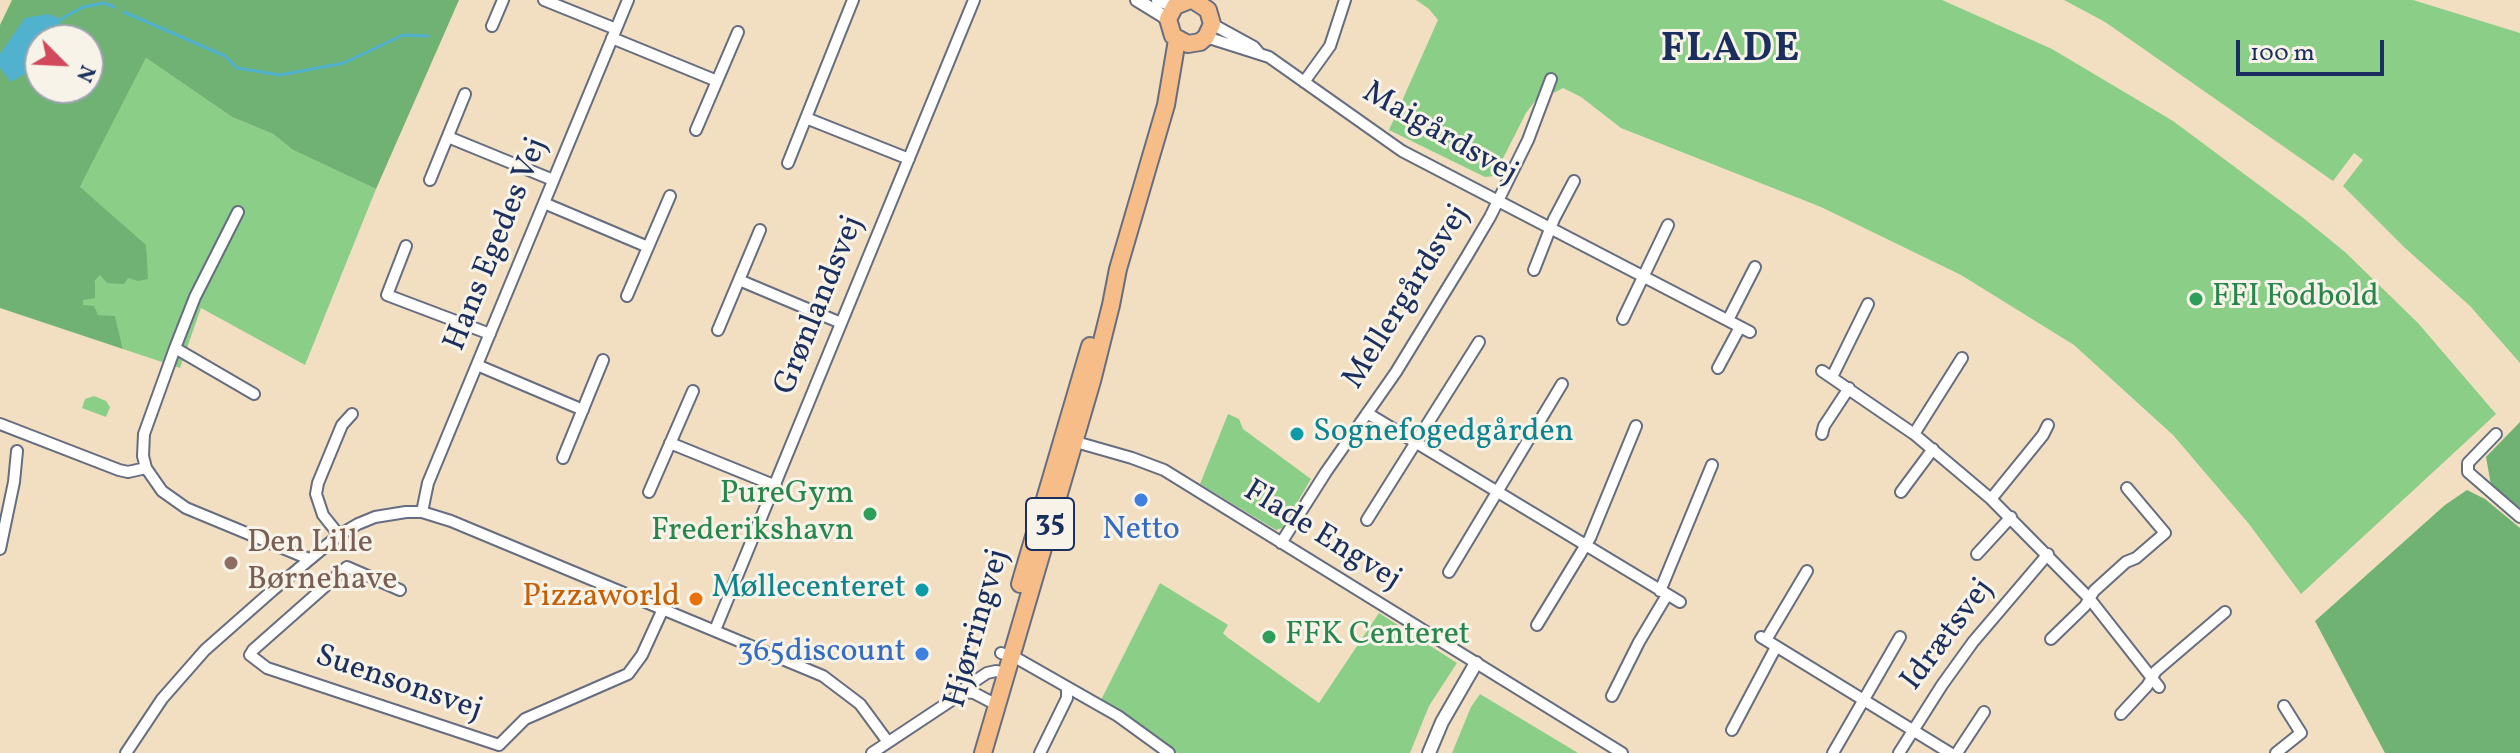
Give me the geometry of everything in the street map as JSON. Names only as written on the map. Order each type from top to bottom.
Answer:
[{"type":"main road","points":[[1188,4],[1208,10],[1197,36],[1170,31],[1188,4]]},
{"type":"main road","name":"Hjørringvej","points":[[981,751],[992,702],[1068,440],[1111,305],[1111,293],[1166,105],[1197,36]]},
{"type":"street","points":[[492,26],[503,0]]},
{"type":"street","points":[[544,0],[717,81]]},
{"type":"street","name":"Hans Egedes Vej","points":[[422,512],[428,483],[628,0]]},
{"type":"street","points":[[788,163],[853,0]]},
{"type":"street","name":"Grønlandsvej","points":[[715,630],[974,0]]},
{"type":"street","points":[[1137,0],[1188,4]]},
{"type":"street","points":[[1158,0],[1188,4]]},
{"type":"street","points":[[1304,82],[1330,46],[1345,0]]},
{"type":"street","points":[[696,130],[738,32]]},
{"type":"street","name":"Maigårdsvej","points":[[1197,36],[1259,53],[1284,67],[1402,151],[1745,329],[1718,368]]},
{"type":"street","name":"Mellergårdsvej","points":[[1281,543],[1431,317],[1499,200],[1528,140],[1551,79]]},
{"type":"street","points":[[430,180],[465,94]]},
{"type":"street","points":[[806,118],[909,159]]},
{"type":"street","points":[[448,137],[553,180]]},
{"type":"street","points":[[1534,270],[1574,181]]},
{"type":"street","points":[[627,296],[670,196]]},
{"type":"street","points":[[544,203],[648,247]]},
{"type":"street","points":[[238,212],[195,297],[175,348],[144,434],[143,456],[146,468],[162,491],[186,508],[309,559]]},
{"type":"street","points":[[1623,319],[1668,225]]},
{"type":"street","points":[[718,330],[760,230]]},
{"type":"street","points":[[406,246],[387,295],[490,334]]},
{"type":"street","points":[[1728,320],[1755,267]]},
{"type":"street","points":[[739,280],[841,323]]},
{"type":"street","points":[[1868,304],[1827,374],[1914,434],[2011,517],[2089,598],[2155,682]]},
{"type":"street","points":[[1367,520],[1479,342]]},
{"type":"street","points":[[175,348],[254,394]]},
{"type":"street","points":[[1914,434],[1959,368],[1962,358]]},
{"type":"street","points":[[563,458],[603,360]]},
{"type":"street","points":[[477,365],[583,410]]},
{"type":"street","points":[[1449,572],[1562,384]]},
{"type":"street","points":[[1822,434],[1849,388]]},
{"type":"street","points":[[649,492],[693,391]]},
{"type":"street","points":[[1367,413],[1680,602]]},
{"type":"street","points":[[339,535],[323,515],[316,494],[342,425],[352,414]]},
{"type":"street","points":[[0,424],[119,470],[128,472],[146,468]]},
{"type":"street","points":[[1991,499],[2048,425]]},
{"type":"street","points":[[1537,625],[1585,546],[1636,426]]},
{"type":"street","points":[[2496,434],[2468,463],[2468,472],[2520,517]]},
{"type":"street","name":"Flade Engvej","points":[[1068,440],[1164,470],[1622,753]]},
{"type":"street","points":[[670,443],[776,486]]},
{"type":"street","points":[[1901,492],[1933,449]]},
{"type":"street","points":[[0,549],[17,451]]},
{"type":"street","points":[[1612,696],[1664,593],[1712,465]]},
{"type":"street","points":[[2051,639],[2094,591],[2165,533],[2127,488]]},
{"type":"street","points":[[126,753],[162,699],[205,650],[309,559],[339,535],[375,517],[406,512],[422,512],[451,521],[832,680],[860,704],[888,742]]},
{"type":"street","points":[[1977,554],[2011,517]]},
{"type":"street","name":"Idrætsvej","points":[[1899,753],[1973,642],[2048,554]]},
{"type":"street","name":"Suensonsvej","points":[[400,590],[347,567],[250,655],[267,668],[499,745],[525,719],[628,674],[642,655],[663,609]]},
{"type":"street","points":[[1732,730],[1767,641],[1807,571]]},
{"type":"street","points":[[2121,714],[2155,682],[2156,671],[2225,612]]},
{"type":"street","points":[[1833,753],[1900,637]]},
{"type":"street","points":[[1767,641],[1950,753]]},
{"type":"street","points":[[1006,655],[1118,716],[1169,753]]},
{"type":"street","points":[[1429,753],[1442,722],[1476,663]]},
{"type":"street","points":[[872,753],[964,692],[966,687],[982,676],[1001,672]]},
{"type":"street","points":[[1040,753],[1067,698],[1067,688]]},
{"type":"street","points":[[964,692],[974,693],[992,702]]},
{"type":"street","points":[[2276,753],[2301,733],[2284,706]]},
{"type":"street","points":[[1957,753],[1984,712]]},
{"type":"green space","points":[[12,0],[459,0],[376,189],[293,150],[273,134],[232,117],[146,58],[80,187],[146,245],[148,279],[138,281],[128,278],[124,284],[107,283],[100,275],[95,281],[95,298],[83,300],[83,305],[94,306],[98,315],[115,316],[123,349],[0,308],[0,25]]},
{"type":"green space","name":"FFI Fodbold","points":[[1416,0],[1942,0],[2052,49],[2173,121],[2302,217],[2345,252],[2418,323],[2496,414],[2301,594],[2249,524],[2173,435],[2074,345],[1961,275],[1821,207],[1621,128],[1581,97],[1563,88],[1538,97],[1526,113],[1494,176],[1485,177],[1389,130],[1438,20]]},
{"type":"green space","points":[[2064,0],[2413,0],[2520,33],[2520,363],[2470,306],[2404,247],[2343,186],[2363,160],[2354,153],[2333,181],[2105,22]]},
{"type":"green space","points":[[146,58],[232,117],[273,134],[293,150],[376,189],[305,365],[201,308],[180,368],[123,349],[115,317],[98,315],[83,306],[83,300],[100,274],[80,187]]},
{"type":"green space","points":[[94,396],[106,401],[110,407],[106,417],[82,408],[85,399]]},
{"type":"green space","points":[[1228,414],[1239,419],[1243,429],[1311,479],[1282,528],[1276,530],[1200,484]]},
{"type":"green space","points":[[2520,422],[2520,508],[2491,485],[2486,457]]},
{"type":"green space","points":[[2467,490],[2485,499],[2520,528],[2520,753],[2385,753],[2315,621],[2445,505]]},
{"type":"green space","points":[[1160,583],[1228,625],[1223,633],[1227,637],[1319,703],[1379,613],[1457,663],[1429,706],[1410,753],[1177,753],[1101,700]]},
{"type":"green space","points":[[1480,694],[1578,753],[1452,753],[1471,707]]},
{"type":"water","points":[[48,14],[61,19],[60,24],[24,24],[24,74],[11,82],[0,68],[0,54],[25,18]]},
{"type":"waterway","points":[[61,19],[83,7],[104,3],[114,7]]},
{"type":"waterway","points":[[124,12],[225,56],[237,68],[280,75],[344,63],[403,35],[428,36]]},
{"type":"place","name":"FFI Fodbold","points":[[2196,299]]},
{"type":"place","name":"Sognefogedgården","points":[[1297,434]]},
{"type":"place","name":"Netto","points":[[1141,500]]},
{"type":"place","name":"PureGym Frederikshavn","points":[[870,514]]},
{"type":"place","name":"Den Lille Børnehave","points":[[231,563]]},
{"type":"place","name":"Møllecenteret","points":[[922,590]]},
{"type":"place","name":"Pizzaworld","points":[[696,599]]},
{"type":"place","name":"FFK Centeret","points":[[1269,637]]},
{"type":"place","name":"365discount","points":[[922,654]]},
{"type":"district","name":"FLADE","points":[[1731,53]]}]
